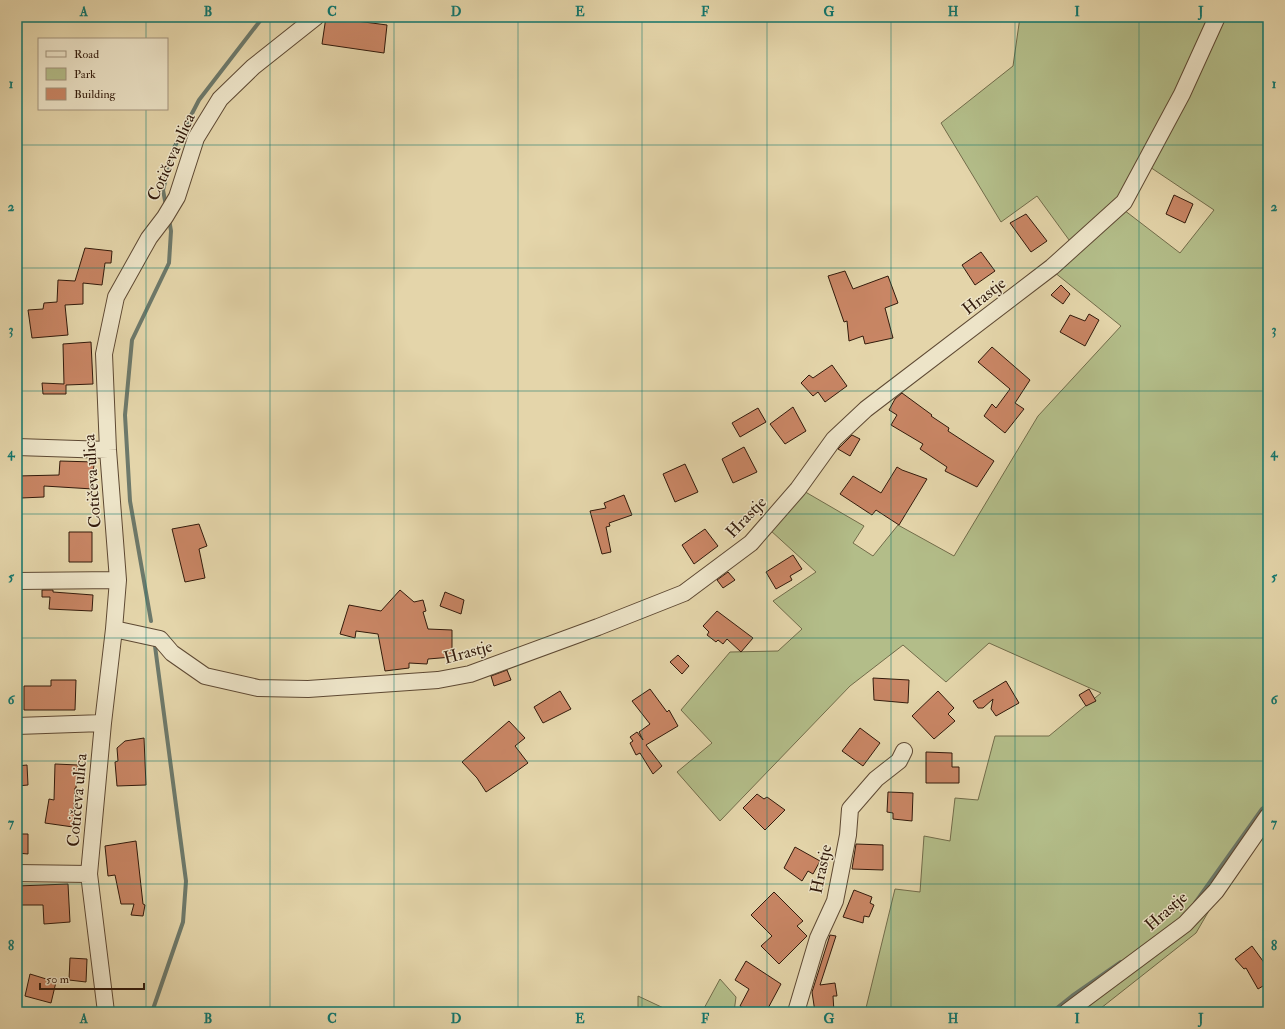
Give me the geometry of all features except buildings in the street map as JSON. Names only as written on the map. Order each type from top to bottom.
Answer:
[{"type":"street","name":"Cotičeva ulica","points":[[106,1012],[89,874],[118,580],[108,450],[104,354],[116,297],[149,238],[177,197],[196,138],[220,99],[253,66],[316,17]]},
{"type":"street","name":"Hrastje","points":[[114,629],[160,640],[172,653],[204,676],[258,688],[308,689],[438,680],[470,674],[598,627],[684,593],[751,543],[798,489],[834,439],[866,409],[1052,267],[1124,202],[1182,94],[1217,17]]},
{"type":"street","points":[[17,448],[108,450]]},
{"type":"street","points":[[17,580],[118,580]]},
{"type":"street","points":[[17,726],[103,723]]},
{"type":"street","name":"Hrastje","points":[[796,1012],[818,938],[836,901],[848,835],[850,809],[876,778],[899,761],[904,751]]},
{"type":"street","name":"Hrastje","points":[[1067,1012],[1185,924],[1216,891],[1268,816]]},
{"type":"street","points":[[17,873],[89,874]]},
{"type":"green space","points":[[1020,17],[1268,17],[1268,809],[1196,933],[1096,1012],[865,1012],[895,889],[920,892],[924,836],[950,841],[955,798],[978,800],[995,736],[1049,736],[1101,693],[989,643],[946,682],[903,645],[850,686],[720,821],[677,772],[712,743],[681,710],[730,652],[778,651],[802,629],[773,601],[816,572],[770,530],[802,490],[864,526],[853,543],[873,556],[898,525],[954,556],[1038,416],[1121,326],[1054,272],[1124,210],[1180,253],[1214,210],[1141,161],[1121,199],[1072,244],[1037,196],[1001,222],[941,123],[1013,66]]},
{"type":"green space","points":[[720,979],[736,997],[734,1012],[702,1012]]},
{"type":"green space","points":[[638,996],[672,1012],[638,1012]]},
{"type":"waterway","points":[[166,206],[163,190],[174,148],[199,100],[263,17]]},
{"type":"waterway","points":[[151,621],[130,501],[125,415],[132,340],[169,263],[171,231],[169,219]]},
{"type":"waterway","points":[[152,1012],[183,922],[186,881],[155,646]]},
{"type":"waterway","points":[[1195,903],[1262,809],[1268,804]]},
{"type":"waterway","points":[[1052,1012],[1072,996],[1121,962]]}]
